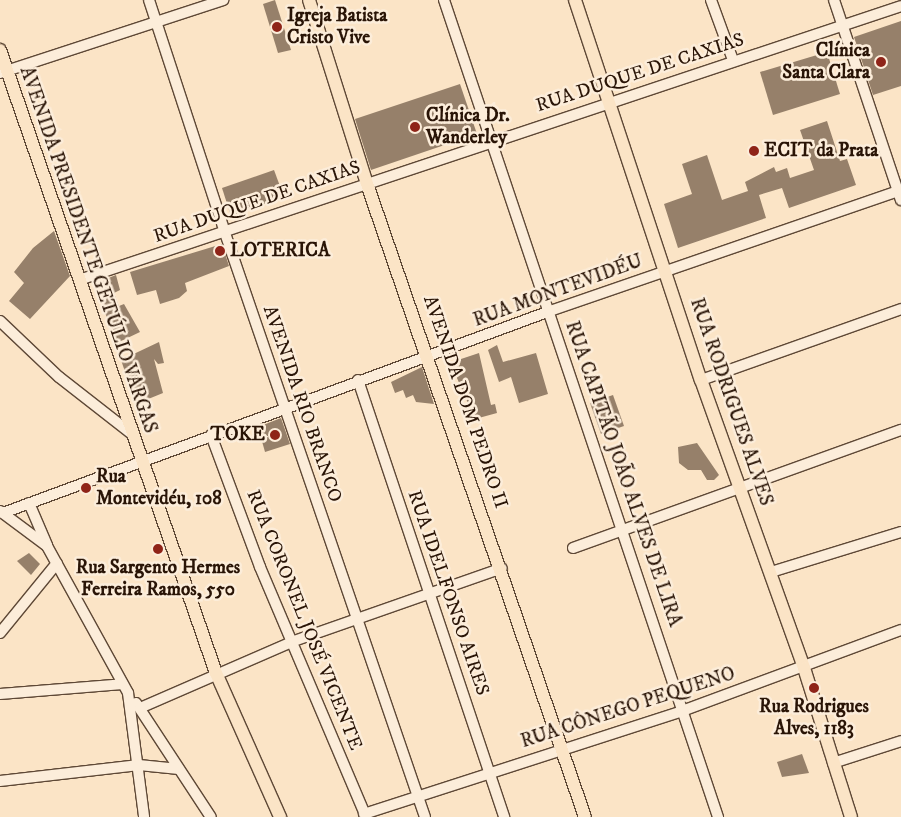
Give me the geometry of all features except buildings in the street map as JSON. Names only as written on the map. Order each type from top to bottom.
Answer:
[{"type":"main road","name":"AVENIDA DOM PEDRO II","points":[[308,0],[367,184],[430,356],[585,817]]},
{"type":"main road","name":"RUA RODRIGUES ALVES","points":[[575,0],[667,270],[701,380],[804,668],[851,817]]},
{"type":"main road","name":"AVENIDA PRESIDENTE GETÚLIO VARGAS","points":[[0,50],[3,72],[79,280],[216,673],[280,817]]},
{"type":"street","name":"AVENIDA RIO BRANCO","points":[[149,0],[224,233],[359,618],[425,817]]},
{"type":"street","points":[[3,72],[157,20],[223,0]]},
{"type":"street","name":"RUA CAPITÃO JOÃO ALVES DE LIRA","points":[[444,0],[550,311],[718,817]]},
{"type":"street","points":[[711,0],[733,60]]},
{"type":"street","points":[[834,0],[900,193]]},
{"type":"street","name":"RUA DUQUE DE CAXIAS","points":[[79,280],[224,233],[492,140],[901,6]]},
{"type":"street","name":"RUA MONTEVIDÉU","points":[[1,512],[142,462],[358,380],[430,356],[550,311],[900,193]]},
{"type":"street","points":[[701,380],[901,309]]},
{"type":"street","points":[[0,321],[59,377],[132,434]]},
{"type":"street","name":"RUA IDELFONSO AIRES","points":[[358,380],[491,771],[504,817]]},
{"type":"street","points":[[573,548],[901,430]]},
{"type":"street","name":"RUA CORONEL JOSÉ VICENTE","points":[[212,436],[250,543],[294,641],[365,816]]},
{"type":"street","points":[[29,503],[44,530],[47,546],[125,688],[211,817]]},
{"type":"street","points":[[1,512],[47,546]]},
{"type":"street","points":[[771,572],[901,532]]},
{"type":"street","points":[[0,633],[57,563]]},
{"type":"street","points":[[140,708],[216,673],[294,641],[502,568]]},
{"type":"street","name":"RUA CÔNEGO PEQUENO","points":[[365,816],[491,771],[682,711],[804,668],[901,630]]},
{"type":"street","points":[[0,694],[125,688]]},
{"type":"street","points":[[125,688],[140,765],[144,817]]},
{"type":"street","points":[[833,763],[901,741]]},
{"type":"street","points":[[0,781],[140,765],[179,769]]},
{"type":"place","name":"Igreja Batista Cristo Vive","points":[[277,27]]},
{"type":"place","name":"Clínica Santa Clara","points":[[881,62]]},
{"type":"place","name":"Clínica Dr. Wanderley","points":[[415,127]]},
{"type":"place","name":"ECIT da Prata","points":[[754,151]]},
{"type":"place","name":"LOTERICA","points":[[220,251]]},
{"type":"place","name":"TOKE","points":[[275,435]]},
{"type":"place","name":"Rua Montevidéu, 108","points":[[86,488]]},
{"type":"place","name":"Rua Sargento Hermes Ferreira Ramos, 550","points":[[158,549]]},
{"type":"place","name":"Rua Rodrigues Alves, 1183","points":[[814,688]]}]
